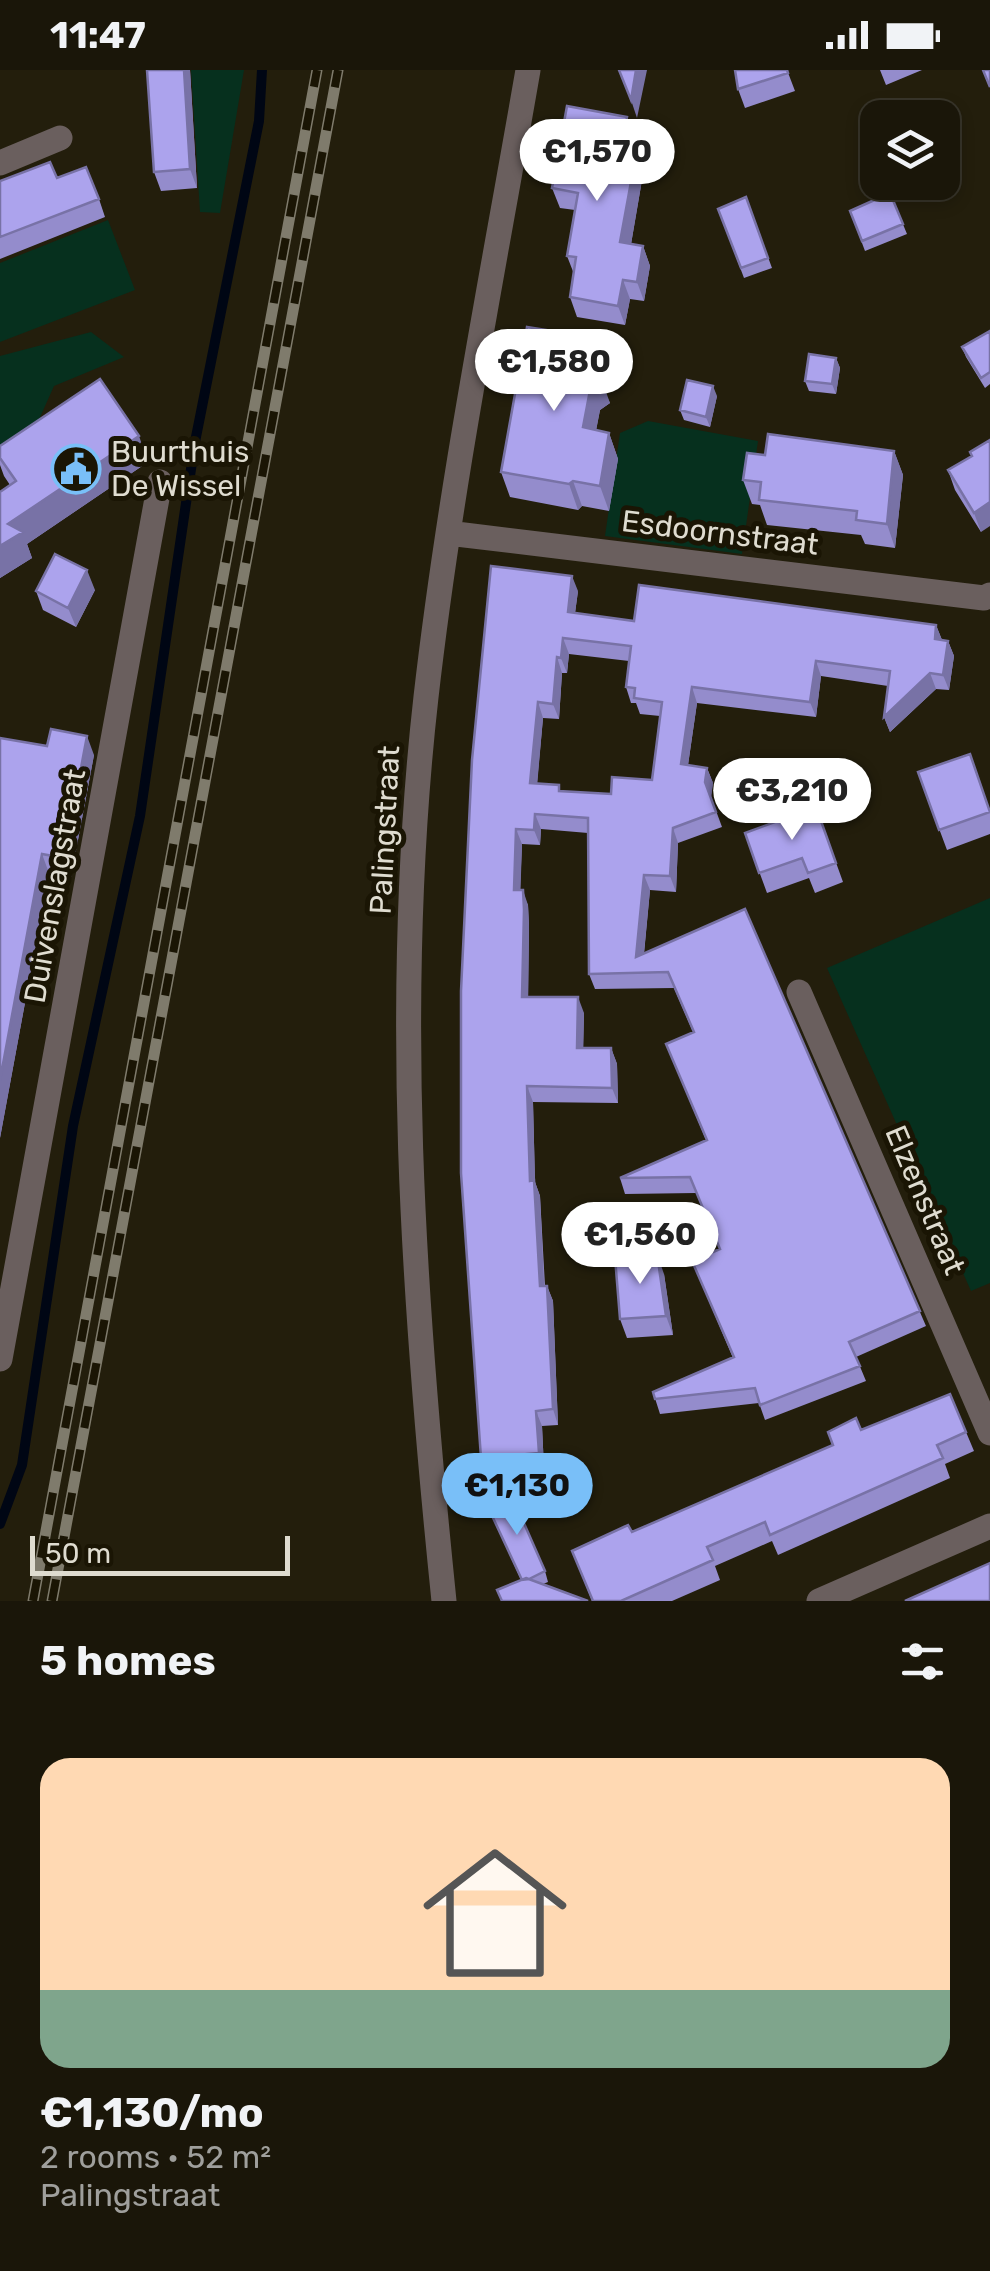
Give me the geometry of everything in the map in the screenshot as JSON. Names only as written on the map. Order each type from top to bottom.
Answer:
[{"type":"street","name":"Palingstraat","points":[[444,1601],[418,1346],[408,1120],[413,888],[423,737],[448,533],[528,70]]},
{"type":"street","points":[[0,163],[60,138]]},
{"type":"street","name":"Duivenslagstraat","points":[[0,1359],[160,482]]},
{"type":"street","name":"Esdoornstraat","points":[[448,533],[988,603]]},
{"type":"street","name":"Elzenstraat","points":[[799,992],[990,1432]]},
{"type":"street","points":[[818,1601],[990,1526]]},
{"type":"green space","points":[[191,70],[244,70],[220,213],[200,212]]},
{"type":"green space","points":[[108,220],[135,290],[0,342],[0,263]]},
{"type":"green space","points":[[91,332],[124,357],[54,386],[37,424],[0,452],[0,356]]},
{"type":"green space","points":[[648,421],[758,441],[742,554],[605,536],[620,433]]},
{"type":"green space","points":[[990,898],[990,1283],[971,1291],[827,968]]},
{"type":"building","points":[[147,70],[184,70],[190,169],[154,172]]},
{"type":"building","points":[[619,70],[636,70],[631,100]]},
{"type":"building","points":[[735,70],[787,70],[788,73],[738,89]]},
{"type":"building","points":[[567,106],[627,117],[619,157],[635,160],[620,242],[643,246],[637,282],[623,280],[618,306],[570,297],[576,257],[567,256],[578,193],[552,188]]},
{"type":"building","points":[[50,162],[57,178],[86,167],[99,199],[0,237],[0,181]]},
{"type":"building","points":[[746,197],[768,258],[741,268],[718,209]]},
{"type":"building","points":[[874,200],[893,200],[903,224],[862,241],[850,211]]},
{"type":"building","points":[[527,327],[578,335],[576,344],[601,378],[591,385],[583,427],[609,433],[600,486],[501,472]]},
{"type":"building","points":[[990,331],[990,372],[981,378],[962,347]]},
{"type":"building","points":[[809,354],[836,358],[832,384],[805,381]]},
{"type":"building","points":[[100,379],[139,436],[8,524],[23,532],[0,546],[0,492],[16,481],[0,458],[0,446]]},
{"type":"building","points":[[687,380],[713,386],[706,417],[680,410]]},
{"type":"building","points":[[768,434],[894,451],[887,524],[856,520],[857,511],[759,500],[761,482],[743,480],[747,453],[765,455]]},
{"type":"building","points":[[990,440],[990,502],[974,513],[948,470]]},
{"type":"building","points":[[55,554],[87,570],[68,608],[36,591]]},
{"type":"building","points":[[491,566],[572,576],[568,612],[634,621],[639,585],[936,625],[935,639],[948,641],[943,675],[930,673],[884,717],[890,671],[816,661],[810,702],[692,687],[681,764],[707,768],[705,782],[716,812],[673,828],[670,876],[644,875],[636,957],[745,909],[920,1311],[849,1342],[860,1366],[760,1405],[755,1388],[655,1399],[653,1392],[734,1357],[692,1261],[720,1249],[690,1177],[620,1178],[707,1140],[666,1044],[694,1032],[668,972],[589,974],[588,818],[535,814],[534,830],[516,829],[514,890],[523,890],[524,910],[522,997],[578,997],[577,1048],[611,1048],[612,1088],[527,1086],[530,1181],[534,1180],[540,1286],[547,1286],[553,1409],[536,1411],[539,1453],[481,1458],[461,1173],[461,991],[472,760]],"holes":[[[563,638],[631,646],[626,687],[635,688],[634,698],[662,702],[652,780],[612,777],[611,794],[559,791],[559,785],[530,783],[538,702],[553,704],[557,657],[561,658]]]},
{"type":"building","points":[[51,729],[87,736],[64,858],[42,854],[0,1080],[0,738],[47,746]]},
{"type":"building","points":[[970,754],[990,812],[939,830],[918,772]]},
{"type":"building","points":[[816,807],[836,863],[808,873],[802,858],[759,873],[745,833]]},
{"type":"building","points":[[657,1254],[666,1316],[620,1319],[615,1257]]},
{"type":"building","points":[[950,1394],[966,1432],[937,1445],[943,1458],[770,1535],[765,1522],[707,1547],[713,1560],[621,1601],[593,1601],[572,1551],[628,1525],[632,1532],[833,1445],[828,1432],[856,1418],[861,1430]]},
{"type":"building","points":[[512,1496],[545,1571],[529,1579],[522,1580],[488,1507]]},
{"type":"building","points":[[990,1563],[990,1601],[905,1601]]},
{"type":"building","points":[[526,1578],[588,1601],[502,1601],[497,1590]]},
{"type":"waterway","points":[[0,1524],[22,1465],[73,1126],[140,816],[195,442],[259,121],[262,70]]},
{"type":"railway","points":[[33,1601],[317,70]]},
{"type":"railway","points":[[52,1601],[338,70]]},
{"type":"place","name":"Buurthuis De Wissel","points":[[76,469]]}]
